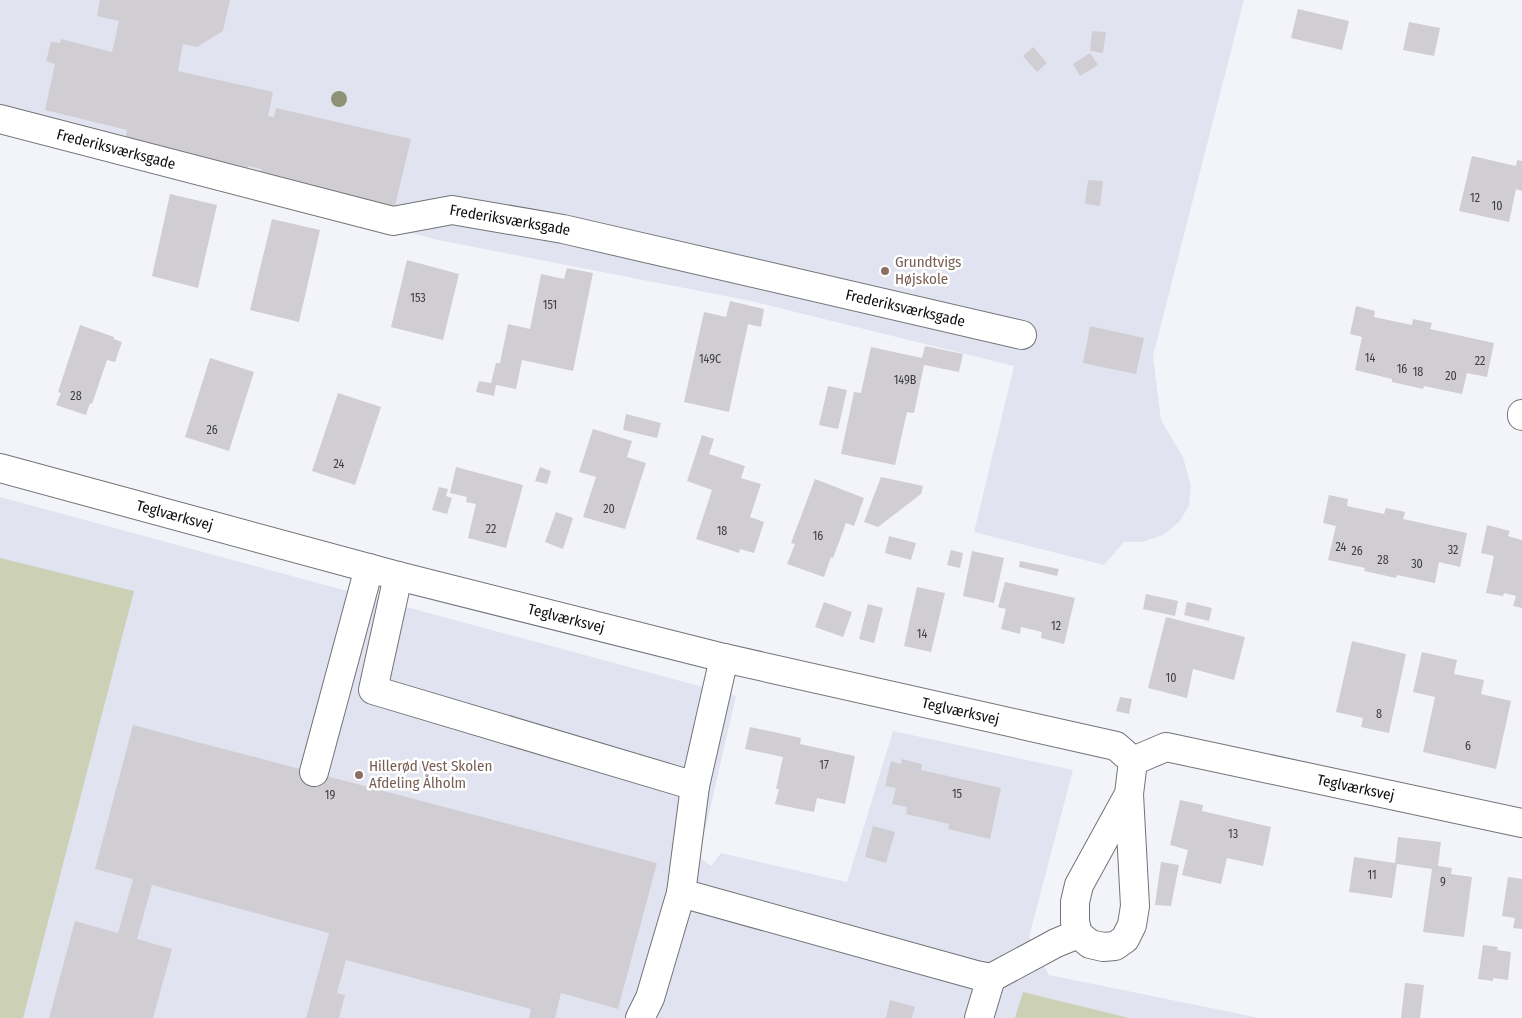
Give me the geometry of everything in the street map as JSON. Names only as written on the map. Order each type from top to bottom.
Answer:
[{"type":"street","name":"Frederiksværksgade","points":[[0,118],[393,221],[452,210],[563,229],[1022,335]]},
{"type":"street","name":"Teglværksvej","points":[[0,468],[398,576],[724,658],[1116,746],[1133,761],[1166,747],[1522,823]]},
{"type":"street","points":[[314,772],[369,568]]},
{"type":"street","points":[[398,576],[373,690],[694,786]]},
{"type":"street","points":[[640,1018],[650,998],[680,893],[694,786],[724,658]]},
{"type":"street","points":[[1129,794],[1079,885],[1075,902],[1075,922],[1078,934],[1090,944],[1103,947],[1115,946],[1126,939],[1132,926],[1135,906],[1129,794],[1133,761]]},
{"type":"street","points":[[680,893],[991,978],[1056,943],[1078,934]]},
{"type":"street","points":[[979,1018],[991,978]]},
{"type":"shaded area","name":"Grundtvigs Højskole","points":[[0,0],[1244,0],[1153,356],[1161,420],[1183,457],[1191,486],[1189,506],[1179,522],[1163,535],[1143,542],[1124,542],[1104,565],[974,532],[1014,366],[751,301],[438,240],[0,128]]},
{"type":"shaded area","name":"Hillerød Vest Skolen Afdeling Ålholm","points":[[0,497],[736,696],[699,857],[711,866],[721,853],[847,882],[893,731],[1073,770],[1029,937],[1049,975],[1260,1018],[0,1018]]},
{"type":"green space","points":[[0,558],[134,591],[23,1018],[0,1018]]},
{"type":"green space","points":[[1023,992],[1129,1018],[1015,1018]]},
{"type":"building","points":[[100,0],[230,0],[223,31],[197,47],[183,44],[178,71],[273,92],[268,116],[274,117],[276,108],[411,139],[395,206],[260,175],[261,169],[248,166],[247,172],[124,145],[127,130],[45,110],[55,64],[46,61],[51,42],[60,43],[61,39],[112,52],[119,21],[97,16]]},
{"type":"building","points":[[1298,9],[1349,21],[1342,50],[1291,38]]},
{"type":"building","points":[[1409,22],[1440,28],[1434,56],[1403,50]]},
{"type":"building","points":[[1092,31],[1106,32],[1103,53],[1090,51]]},
{"type":"building","points":[[1033,47],[1047,63],[1037,72],[1023,56]]},
{"type":"building","points":[[1090,53],[1098,65],[1080,76],[1073,64]]},
{"type":"building","points":[[1472,156],[1516,166],[1517,160],[1522,161],[1522,191],[1516,189],[1509,222],[1459,211]]},
{"type":"building","points":[[1088,180],[1103,181],[1100,206],[1085,204]]},
{"type":"building","points":[[170,194],[217,205],[198,288],[152,276]]},
{"type":"building","points":[[272,219],[320,230],[299,322],[250,310]]},
{"type":"building","points":[[407,260],[459,274],[443,340],[391,327]]},
{"type":"building","points":[[567,268],[593,273],[573,371],[522,360],[516,389],[496,385],[494,396],[476,392],[479,381],[491,383],[496,363],[500,363],[508,324],[530,329],[541,274],[564,279]]},
{"type":"building","points":[[730,301],[764,309],[761,327],[748,324],[729,412],[684,402],[704,312],[726,317]]},
{"type":"building","points":[[1356,306],[1375,311],[1374,317],[1412,325],[1413,319],[1432,323],[1430,329],[1494,343],[1487,377],[1467,373],[1462,394],[1424,386],[1423,389],[1392,382],[1392,379],[1355,370],[1362,337],[1350,334]]},
{"type":"building","points":[[80,325],[114,337],[114,339],[122,342],[115,362],[107,360],[92,404],[90,403],[86,415],[56,405],[61,393],[58,392]]},
{"type":"building","points":[[1090,326],[1144,338],[1136,374],[1083,363]]},
{"type":"building","points":[[925,346],[963,354],[959,372],[924,365],[914,413],[907,412],[895,465],[841,454],[854,392],[861,393],[871,347],[922,358]]},
{"type":"building","points":[[210,358],[254,372],[229,451],[185,437]]},
{"type":"building","points":[[828,386],[847,390],[838,429],[819,425]]},
{"type":"building","points":[[338,393],[381,407],[355,485],[312,471]]},
{"type":"building","points":[[626,414],[661,423],[657,438],[623,430]]},
{"type":"building","points":[[593,429],[632,441],[627,457],[646,463],[625,529],[583,517],[596,477],[579,472]]},
{"type":"building","points":[[702,435],[714,439],[709,454],[745,466],[741,478],[761,484],[750,517],[764,522],[754,553],[740,549],[739,553],[696,539],[712,490],[687,481]]},
{"type":"building","points":[[456,467],[523,485],[506,548],[468,538],[476,504],[466,502],[467,497],[450,493]]},
{"type":"building","points":[[540,467],[551,471],[547,484],[535,481]]},
{"type":"building","points":[[881,477],[923,486],[921,494],[878,527],[864,522]]},
{"type":"building","points":[[815,479],[864,498],[854,526],[846,523],[824,577],[787,564],[795,544],[791,543]]},
{"type":"building","points":[[439,487],[448,489],[446,496],[452,498],[447,514],[432,510]]},
{"type":"building","points":[[1329,495],[1348,499],[1347,506],[1384,514],[1386,508],[1405,512],[1403,519],[1467,533],[1460,567],[1439,562],[1435,583],[1397,575],[1396,578],[1364,571],[1365,568],[1328,560],[1336,526],[1323,523]]},
{"type":"building","points":[[556,512],[573,518],[563,549],[545,542]]},
{"type":"building","points":[[1487,525],[1510,531],[1508,536],[1522,540],[1522,608],[1513,606],[1516,596],[1504,593],[1503,596],[1486,593],[1494,556],[1481,553]]},
{"type":"building","points":[[889,536],[916,543],[911,560],[885,553]]},
{"type":"building","points":[[951,550],[963,553],[960,568],[947,565]]},
{"type":"building","points":[[972,551],[1004,558],[994,603],[963,596]]},
{"type":"building","points":[[1020,561],[1059,569],[1057,576],[1019,567]]},
{"type":"building","points":[[1005,582],[1075,598],[1064,644],[1041,638],[1042,632],[1021,627],[1020,634],[1001,629],[1006,609],[998,607]]},
{"type":"building","points":[[917,587],[945,593],[931,652],[904,646]]},
{"type":"building","points":[[1146,594],[1178,601],[1175,616],[1143,609]]},
{"type":"building","points":[[824,602],[852,612],[843,637],[815,627]]},
{"type":"building","points":[[1187,602],[1212,608],[1209,621],[1184,615]]},
{"type":"building","points":[[868,604],[883,608],[874,643],[859,639]]},
{"type":"building","points":[[1166,617],[1245,637],[1234,680],[1193,669],[1187,698],[1148,688]]},
{"type":"building","points":[[1352,641],[1406,654],[1389,733],[1361,727],[1363,718],[1336,712]]},
{"type":"building","points":[[1422,652],[1457,660],[1454,674],[1484,680],[1481,694],[1511,701],[1496,769],[1423,752],[1435,697],[1413,692]]},
{"type":"building","points":[[1120,697],[1132,699],[1129,714],[1116,711]]},
{"type":"building","points":[[133,725],[657,863],[618,1009],[561,993],[555,1018],[529,1018],[531,1009],[346,960],[337,993],[345,995],[339,1018],[306,1018],[329,933],[152,885],[137,939],[172,949],[153,1018],[49,1018],[75,921],[118,933],[133,879],[95,869]]},
{"type":"building","points":[[750,727],[801,738],[800,744],[855,756],[845,804],[817,798],[814,812],[775,804],[779,789],[776,789],[783,757],[745,749]]},
{"type":"building","points":[[902,759],[922,764],[921,770],[1001,788],[990,839],[948,829],[949,824],[906,814],[907,807],[892,804],[896,788],[885,786],[891,761],[901,764]]},
{"type":"building","points":[[1180,800],[1203,805],[1202,811],[1271,827],[1263,866],[1227,858],[1221,884],[1182,875],[1188,850],[1170,845]]},
{"type":"building","points":[[873,826],[895,832],[886,863],[865,857]]},
{"type":"building","points":[[1398,837],[1441,842],[1438,866],[1452,868],[1451,874],[1472,877],[1464,937],[1423,932],[1432,869],[1397,864],[1392,898],[1349,892],[1354,857],[1395,863]]},
{"type":"building","points":[[1161,862],[1179,865],[1171,906],[1155,905]]},
{"type":"building","points":[[1508,877],[1522,879],[1522,929],[1513,928],[1515,918],[1502,916]]},
{"type":"building","points":[[1483,945],[1498,947],[1497,950],[1511,952],[1508,980],[1478,979]]},
{"type":"building","points":[[1405,983],[1424,985],[1420,1018],[1401,1018]]},
{"type":"building","points":[[890,1000],[915,1007],[912,1018],[886,1018]]},
{"type":"place","name":"Grundtvigs Højskole","points":[[885,271]]},
{"type":"place","name":"Hillerød Vest Skolen Afdeling Ålholm","points":[[359,775]]}]
